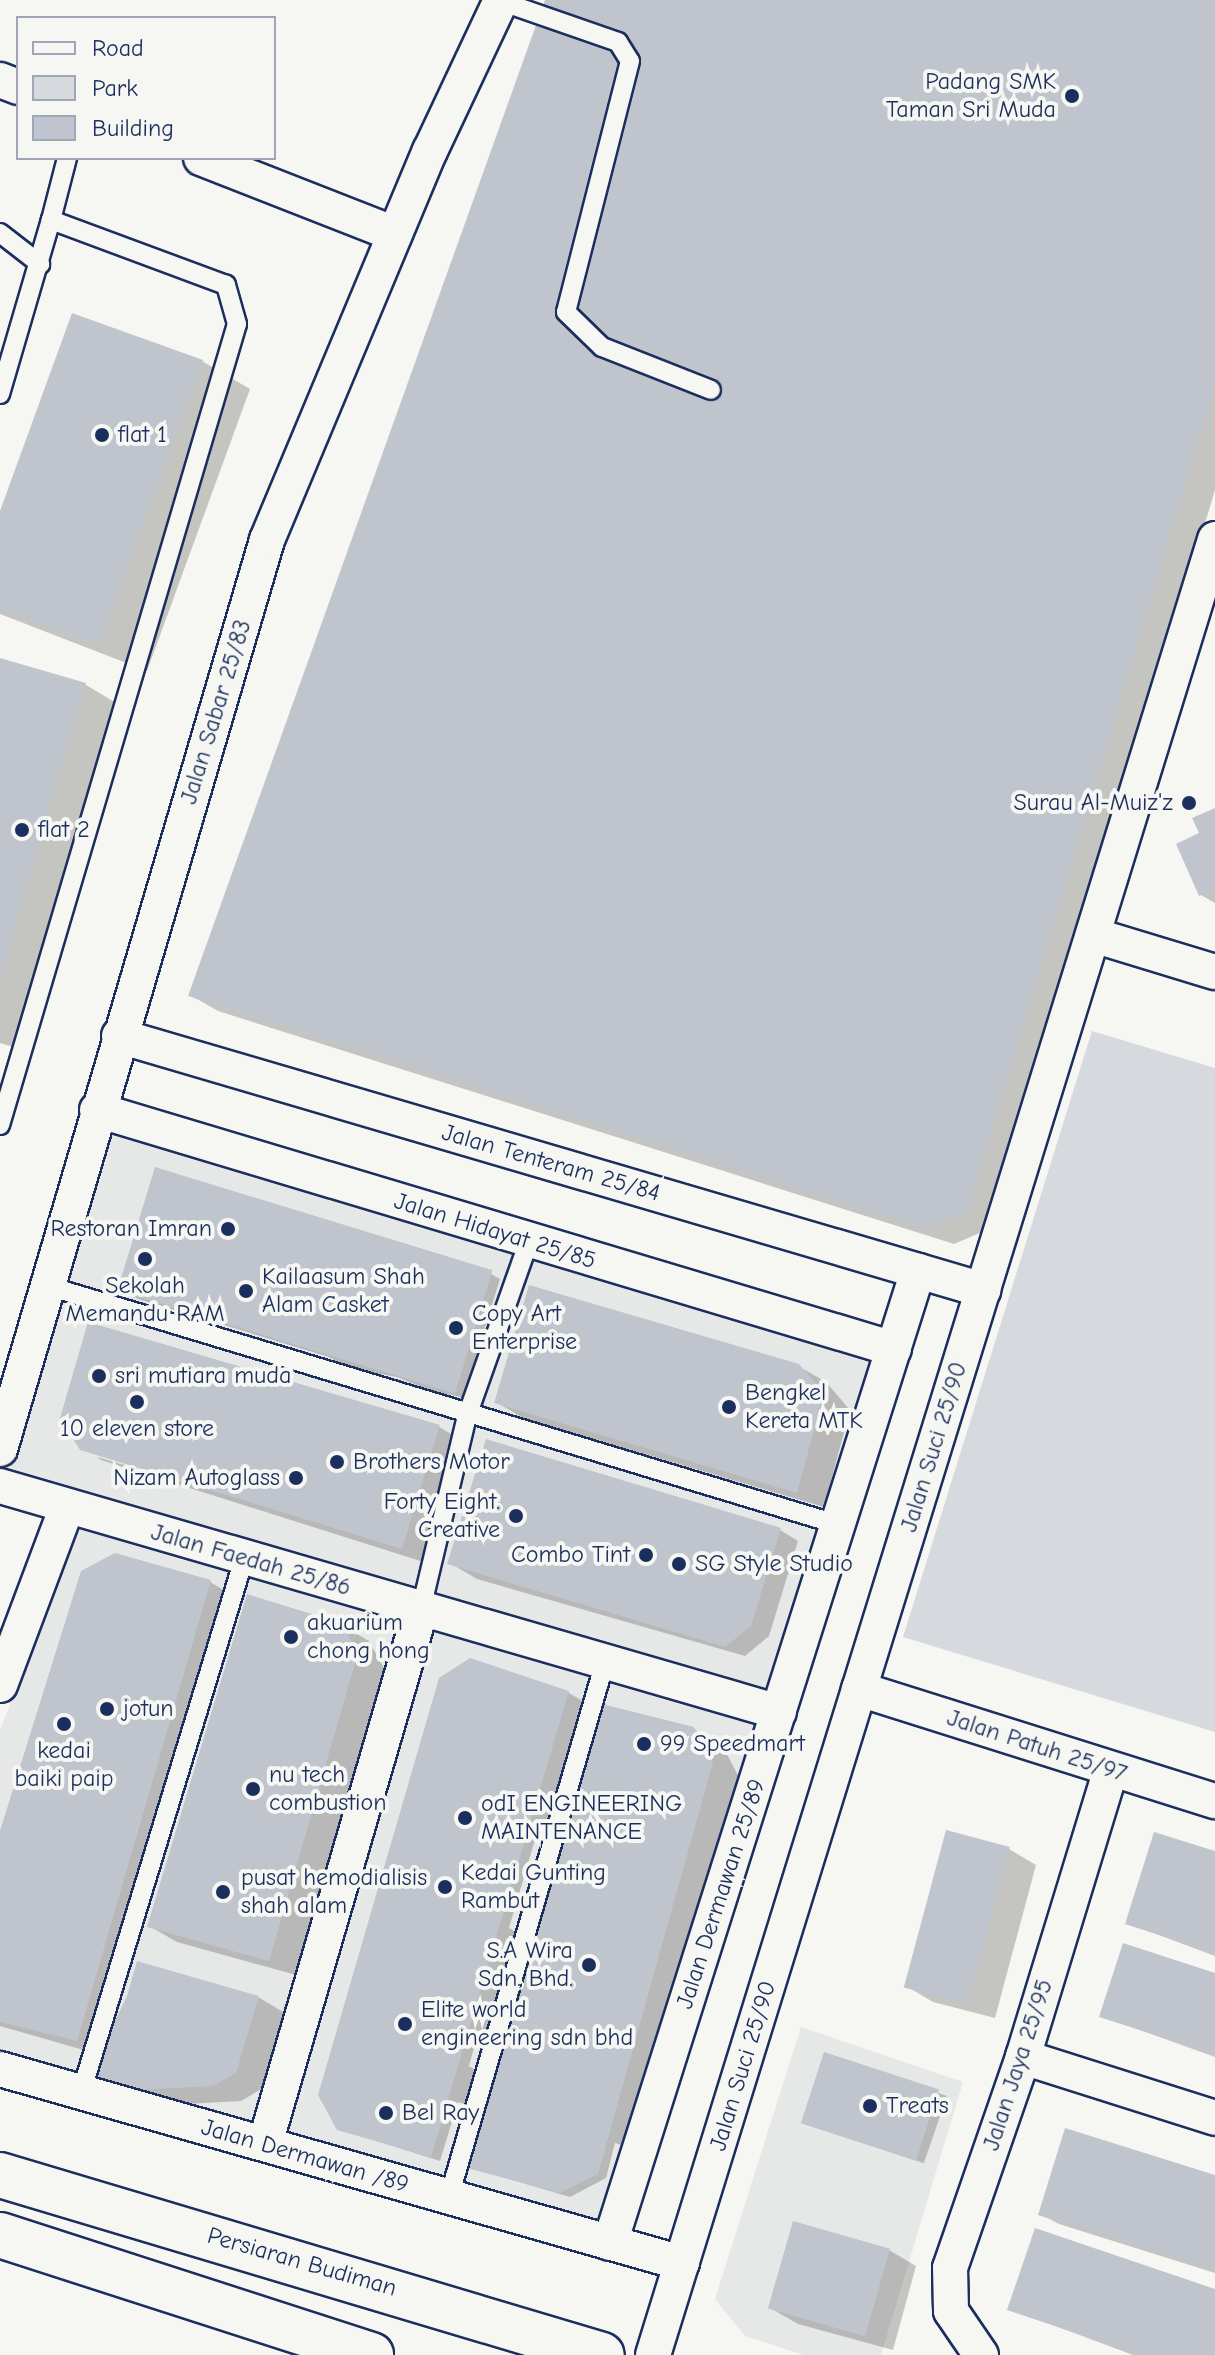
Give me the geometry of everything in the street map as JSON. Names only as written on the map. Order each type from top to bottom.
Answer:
[{"type":"main road","points":[[0,2163],[44,2187]]},
{"type":"main road","name":"Persiaran Budiman","points":[[0,2175],[602,2355]]},
{"type":"main road","points":[[0,2226],[92,2262]]},
{"type":"main road","points":[[0,2235],[92,2262],[371,2355]]},
{"type":"street","name":"Jalan Sabar 25/83","points":[[0,1449],[45,1285],[267,540],[395,234],[501,0]]},
{"type":"street","points":[[206,160],[395,234]]},
{"type":"street","name":"Jalan Suci 25/90","points":[[653,2355],[1215,539]]},
{"type":"street","points":[[1093,935],[1215,972]]},
{"type":"street","name":"Jalan Tenteram 25/84","points":[[119,1036],[983,1290]]},
{"type":"street","name":"Jalan Hidayat 25/85","points":[[97,1110],[894,1349]]},
{"type":"street","name":"Jalan Dermawan 25/89","points":[[610,2243],[918,1271]]},
{"type":"street","name":"Jalan Faedah 25/86","points":[[0,1486],[779,1712]]},
{"type":"street","points":[[0,1685],[67,1507]]},
{"type":"street","points":[[265,2144],[421,1609]]},
{"type":"street","name":"Jalan Patuh 25/97","points":[[859,1689],[1215,1801]]},
{"type":"street","name":"Jalan Jaya 25/95","points":[[981,2355],[951,2311],[950,2268],[1023,2057],[1111,1769]]},
{"type":"street","points":[[1023,2057],[1215,2118]]},
{"type":"street","name":"Jalan Dermawan /89","points":[[0,2069],[682,2263]]},
{"type":"lane","points":[[501,0],[618,42],[630,61],[566,312],[602,347],[711,390]]},
{"type":"lane","points":[[0,394],[40,264],[66,160]]},
{"type":"lane","points":[[0,1125],[8,1068],[237,324],[226,285],[51,220]]},
{"type":"lane","points":[[0,233],[40,264]]},
{"type":"lane","points":[[421,1609],[467,1416],[529,1241]]},
{"type":"lane","points":[[45,1285],[467,1416],[836,1524]]},
{"type":"lane","points":[[81,2093],[244,1559]]},
{"type":"lane","points":[[449,2197],[605,1662]]},
{"type":"shaded area","points":[[107,1128],[876,1359],[601,2226],[0,2051],[0,1730],[89,1500],[9,1472]]},
{"type":"shaded area","points":[[801,2027],[963,2082],[881,2355],[804,2355],[745,2336],[715,2299]]},
{"type":"green space","points":[[1092,1031],[1215,1068],[1215,1732],[903,1637]]},
{"type":"building","points":[[545,0],[1215,0],[1215,384],[967,1212],[925,1229],[188,996]]},
{"type":"building","name":"flat 1","points":[[72,313],[203,360],[99,645],[0,610],[0,511]]},
{"type":"building","name":"flat 2","points":[[0,658],[86,683],[1,974],[0,974]]},
{"type":"building","points":[[1215,808],[1215,889],[1199,896],[1176,844],[1199,833],[1192,818]]},
{"type":"building","points":[[155,1167],[493,1270],[455,1394],[117,1290]]},
{"type":"building","points":[[529,1285],[799,1364],[824,1393],[797,1493],[494,1403]]},
{"type":"building","points":[[88,1322],[440,1425],[402,1549],[80,1450],[60,1418]]},
{"type":"building","points":[[486,1439],[781,1528],[751,1626],[725,1647],[447,1564]]},
{"type":"building","points":[[115,1553],[211,1580],[77,2041],[0,2022],[0,1831],[81,1571]]},
{"type":"building","points":[[247,1594],[341,1623],[358,1653],[269,1961],[147,1927]]},
{"type":"building","points":[[470,1658],[569,1691],[431,2157],[337,2130],[318,2095],[439,1678]]},
{"type":"building","points":[[598,1703],[694,1727],[713,1762],[598,2174],[560,2193],[463,2167]]},
{"type":"building","points":[[946,1830],[1010,1847],[968,2005],[904,1987]]},
{"type":"building","points":[[1154,1832],[1215,1851],[1215,1953],[1125,1924]]},
{"type":"building","points":[[1123,1943],[1215,1973],[1215,2054],[1099,2017]]},
{"type":"building","points":[[137,1961],[259,1996],[236,2073],[213,2086],[81,2093],[127,1996]]},
{"type":"building","name":"Treats","points":[[824,2052],[939,2089],[916,2161],[801,2123]]},
{"type":"building","points":[[1065,2128],[1215,2175],[1215,2270],[1038,2215]]},
{"type":"building","points":[[793,2221],[890,2249],[865,2336],[768,2308]]},
{"type":"building","points":[[1035,2228],[1215,2289],[1215,2355],[1141,2355],[1007,2310]]},
{"type":"place","name":"Padang SMK Taman Sri Muda","points":[[1072,96]]},
{"type":"place","name":"flat 1","points":[[102,435]]},
{"type":"place","name":"Surau Al-Muiz'z","points":[[1189,803]]},
{"type":"place","name":"flat 2","points":[[22,830]]},
{"type":"place","name":"Restoran Imran","points":[[228,1229]]},
{"type":"place","name":"Sekolah Memandu RAM","points":[[145,1259]]},
{"type":"place","name":"Kailaasum Shah Alam Casket","points":[[246,1291]]},
{"type":"place","name":"Copy Art Enterprise","points":[[456,1328]]},
{"type":"place","name":"sri mutiara muda","points":[[99,1376]]},
{"type":"place","name":"10 eleven store","points":[[137,1402]]},
{"type":"place","name":"Bengkel Kereta MTK","points":[[729,1407]]},
{"type":"place","name":"Brothers Motor","points":[[337,1462]]},
{"type":"place","name":"Nizam Autoglass","points":[[296,1478]]},
{"type":"place","name":"Forty Eight. Creative","points":[[516,1516]]},
{"type":"place","name":"Combo Tint","points":[[646,1555]]},
{"type":"place","name":"SG Style Studio","points":[[679,1564]]},
{"type":"place","name":"akuarium chong hong","points":[[291,1637]]},
{"type":"place","name":"jotun","points":[[107,1709]]},
{"type":"place","name":"kedai baiki paip","points":[[64,1724]]},
{"type":"place","name":"99 Speedmart","points":[[644,1744]]},
{"type":"place","name":"nu tech combustion","points":[[253,1789]]},
{"type":"place","name":"odI ENGINEERING MAINTENANCE","points":[[465,1818]]},
{"type":"place","name":"Kedai Gunting Rambut","points":[[445,1887]]},
{"type":"place","name":"pusat hemodialisis shah alam","points":[[223,1892]]},
{"type":"place","name":"S.A Wira Sdn. Bhd.","points":[[589,1965]]},
{"type":"place","name":"Elite world engineering sdn bhd","points":[[405,2024]]},
{"type":"place","name":"Treats","points":[[870,2106]]},
{"type":"place","name":"Bel Ray","points":[[386,2113]]}]
